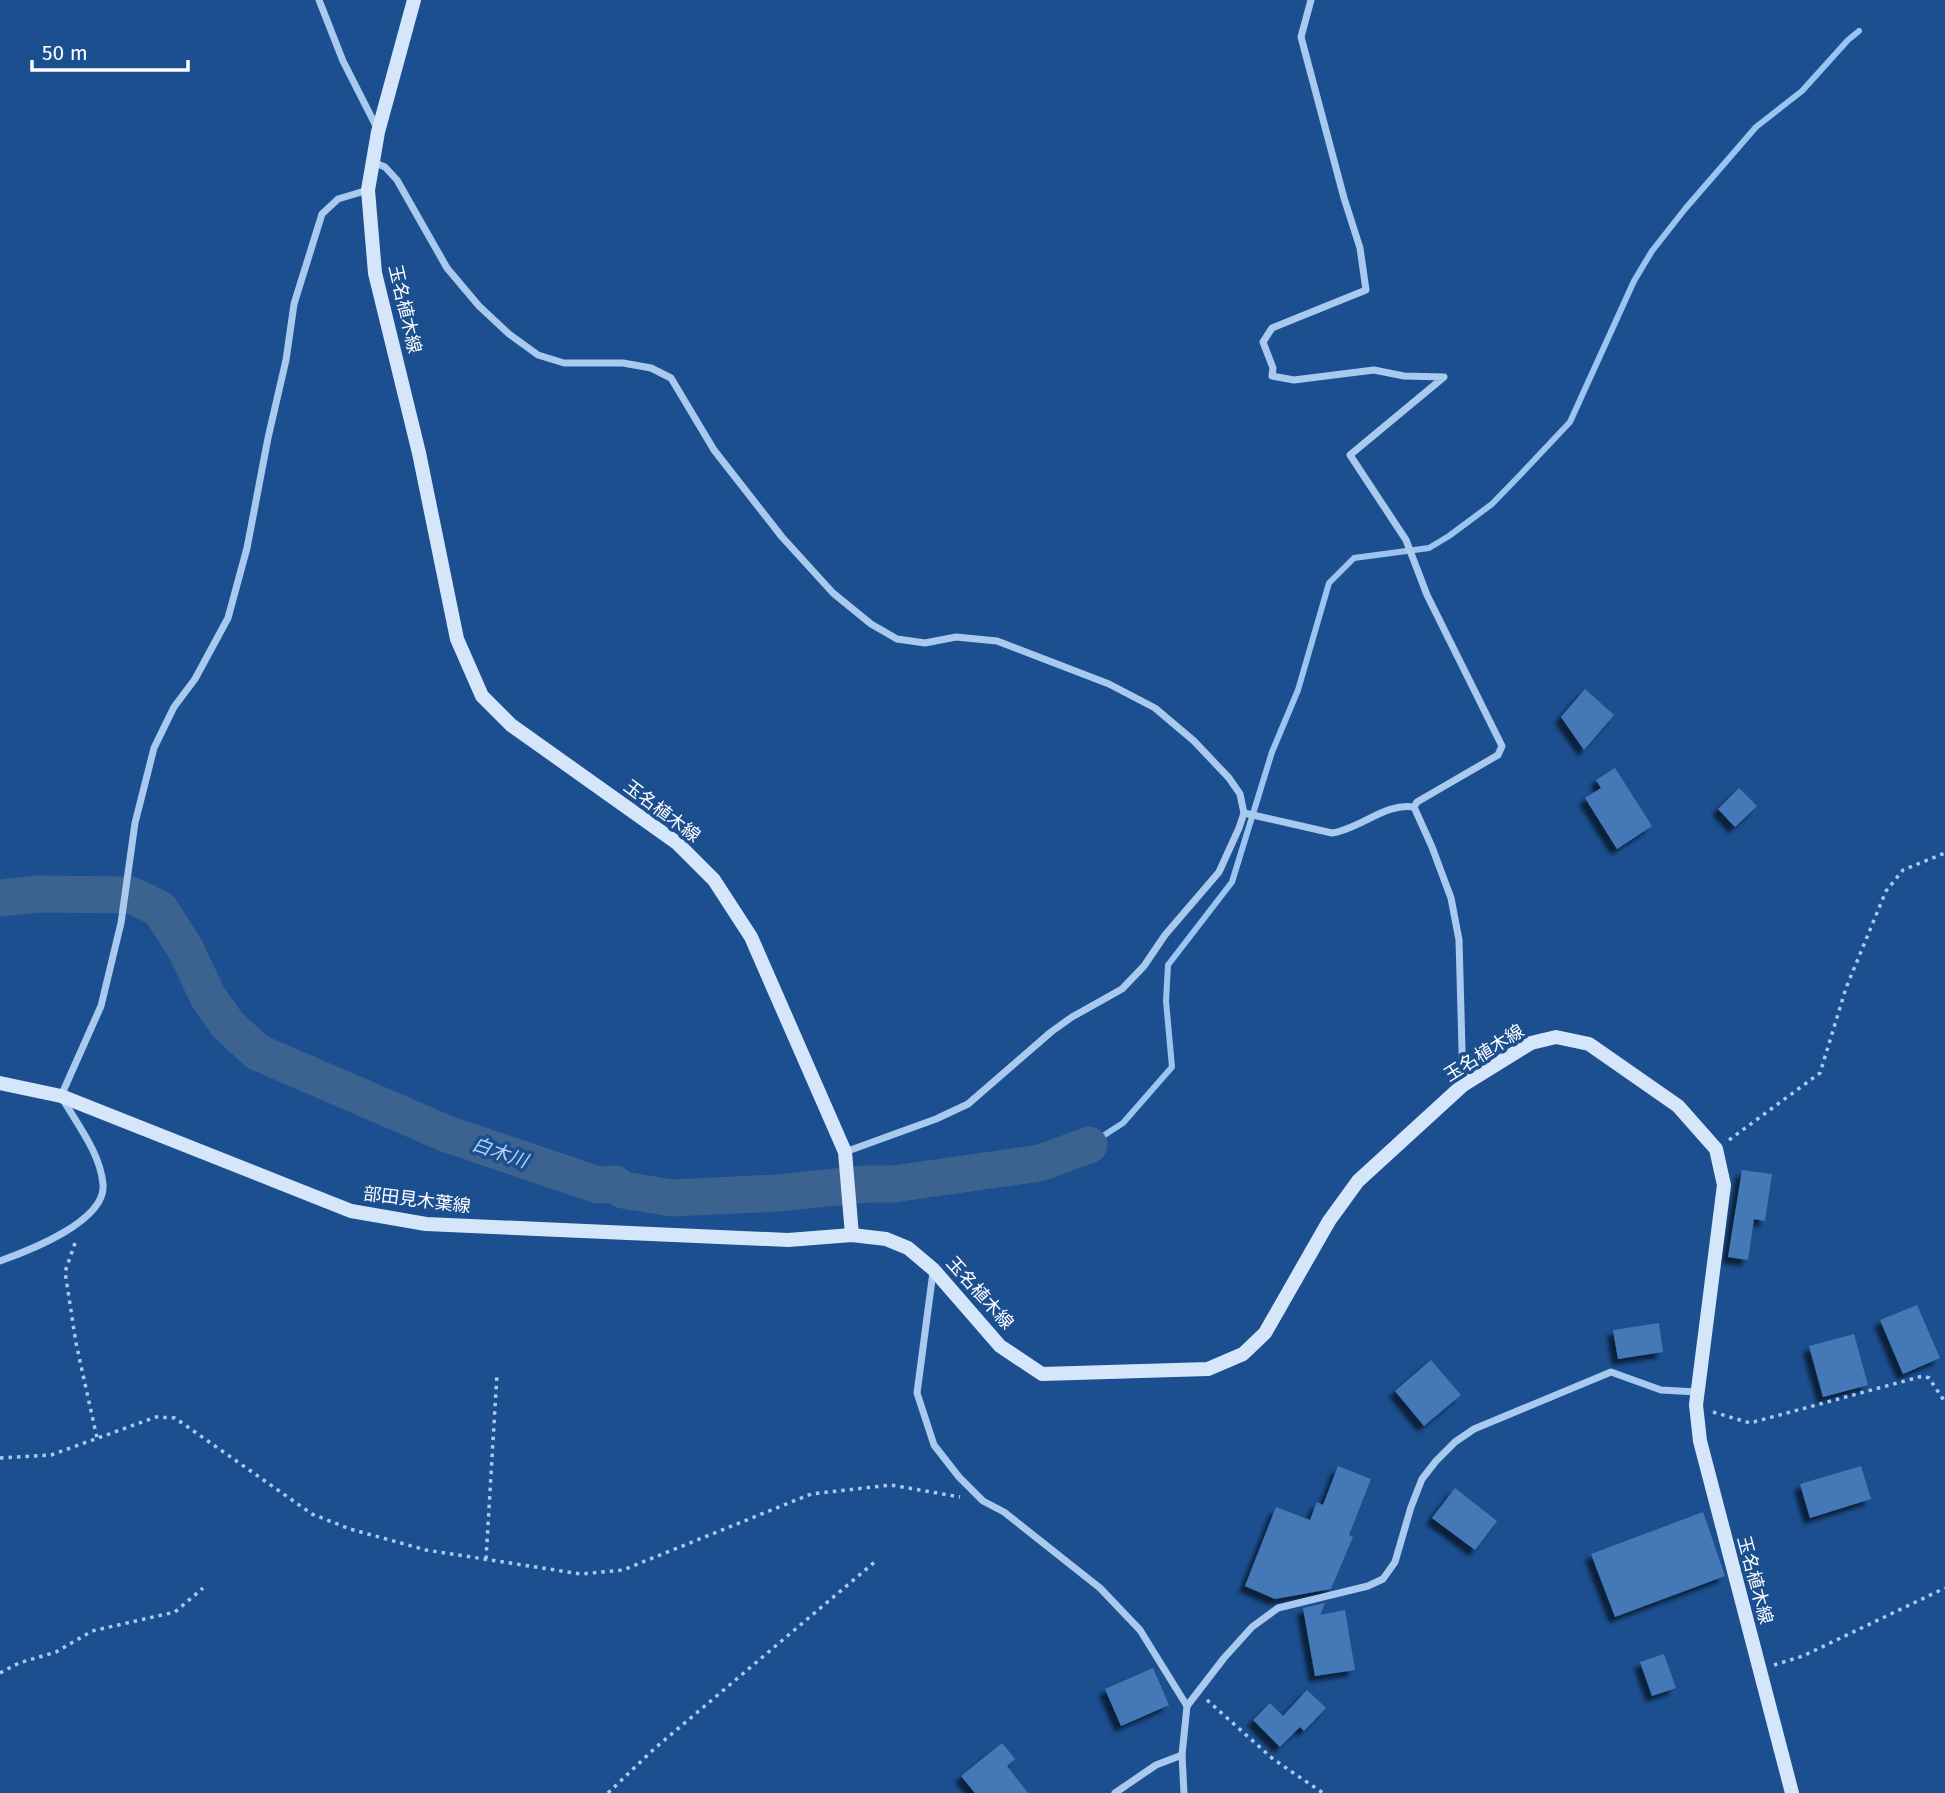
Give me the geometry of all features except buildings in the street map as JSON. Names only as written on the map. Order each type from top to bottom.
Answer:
[{"type":"main road","name":"玉名植木線","points":[[414,0],[378,132],[368,190],[375,273],[419,453],[457,639],[482,696],[511,725],[677,843],[714,880],[751,937],[845,1159],[852,1235],[886,1239],[908,1248],[933,1269],[1000,1346],[1042,1374],[1208,1368],[1243,1354],[1265,1333],[1329,1221],[1358,1181],[1463,1085],[1531,1043],[1556,1037],[1589,1044],[1678,1106],[1716,1149],[1724,1185],[1697,1399],[1700,1441],[1792,1793]]},
{"type":"main road","name":"部田見木葉線","points":[[0,1083],[61,1096],[351,1211],[426,1224],[788,1240],[852,1235]]},
{"type":"street","points":[[319,0],[343,61],[378,132]]},
{"type":"street","points":[[1311,0],[1301,37],[1343,198],[1360,248],[1366,290],[1272,328],[1263,342],[1273,368],[1272,376],[1294,380],[1374,370],[1404,376],[1444,377],[1350,455],[1406,540],[1427,595],[1502,746],[1498,755],[1418,802],[1414,807]]},
{"type":"street","points":[[373,162],[384,167],[397,180],[447,268],[479,306],[509,334],[538,355],[564,363],[623,363],[651,368],[671,378],[714,450],[782,537],[833,593],[870,624],[897,639],[925,643],[956,636],[996,641],[1109,684],[1155,708],[1194,741],[1229,778],[1240,794],[1244,813],[1219,872],[1165,935],[1144,966],[1122,989],[1051,1032],[968,1104],[845,1159]]},
{"type":"street","points":[[0,1261],[22,1254],[84,1219],[94,1211],[104,1186],[94,1154],[61,1096],[101,1006],[121,922],[135,823],[154,748],[174,707],[195,679],[228,618],[247,548],[286,360],[294,304],[322,214],[338,199],[368,190]]},
{"type":"street","points":[[1244,813],[1332,833],[1345,831],[1401,805],[1414,807]]},
{"type":"street","points":[[1414,807],[1451,898],[1459,940],[1463,1085]]},
{"type":"street","points":[[933,1269],[917,1393],[934,1444],[959,1477],[983,1501],[1004,1513],[1100,1588],[1140,1630],[1187,1706]]},
{"type":"street","points":[[1184,1793],[1182,1755],[1187,1706],[1252,1626],[1278,1608],[1368,1586],[1383,1579],[1395,1562],[1422,1479],[1455,1442],[1474,1429],[1611,1372],[1661,1390],[1697,1399]]},
{"type":"street","points":[[1115,1793],[1156,1765],[1182,1755]]},
{"type":"path","points":[[1716,1149],[1820,1073],[1846,988],[1886,891],[1903,870],[1945,853]]},
{"type":"path","points":[[84,1219],[65,1272],[76,1343],[97,1438]]},
{"type":"path","points":[[486,1559],[497,1374]]},
{"type":"path","points":[[1697,1399],[1739,1421],[1750,1423],[1923,1376],[1929,1378],[1945,1402]]},
{"type":"path","points":[[0,1458],[51,1455],[156,1418],[175,1418],[312,1514],[350,1529],[426,1550],[580,1574],[623,1570],[811,1494],[891,1485],[983,1501]]},
{"type":"path","points":[[608,1793],[654,1749],[877,1560]]},
{"type":"path","points":[[0,1673],[19,1663],[56,1651],[92,1632],[175,1612],[202,1588]]},
{"type":"path","points":[[1759,1670],[1803,1656],[1945,1588]]},
{"type":"path","points":[[1198,1692],[1273,1759],[1323,1793]]},
{"type":"waterway","points":[[1089,1145],[1123,1123],[1172,1067],[1166,1001],[1168,965],[1232,882],[1272,752],[1298,690],[1329,583],[1354,558],[1429,548],[1492,504],[1522,473],[1570,422],[1634,281],[1652,251],[1756,127],[1802,91],[1859,31]]},
{"type":"waterway","name":"白木川","points":[[0,898],[37,894],[131,895],[160,909],[186,950],[208,997],[227,1024],[257,1052],[447,1134],[598,1185],[615,1184],[623,1190],[672,1198],[893,1184],[1040,1163],[1089,1145]]}]
